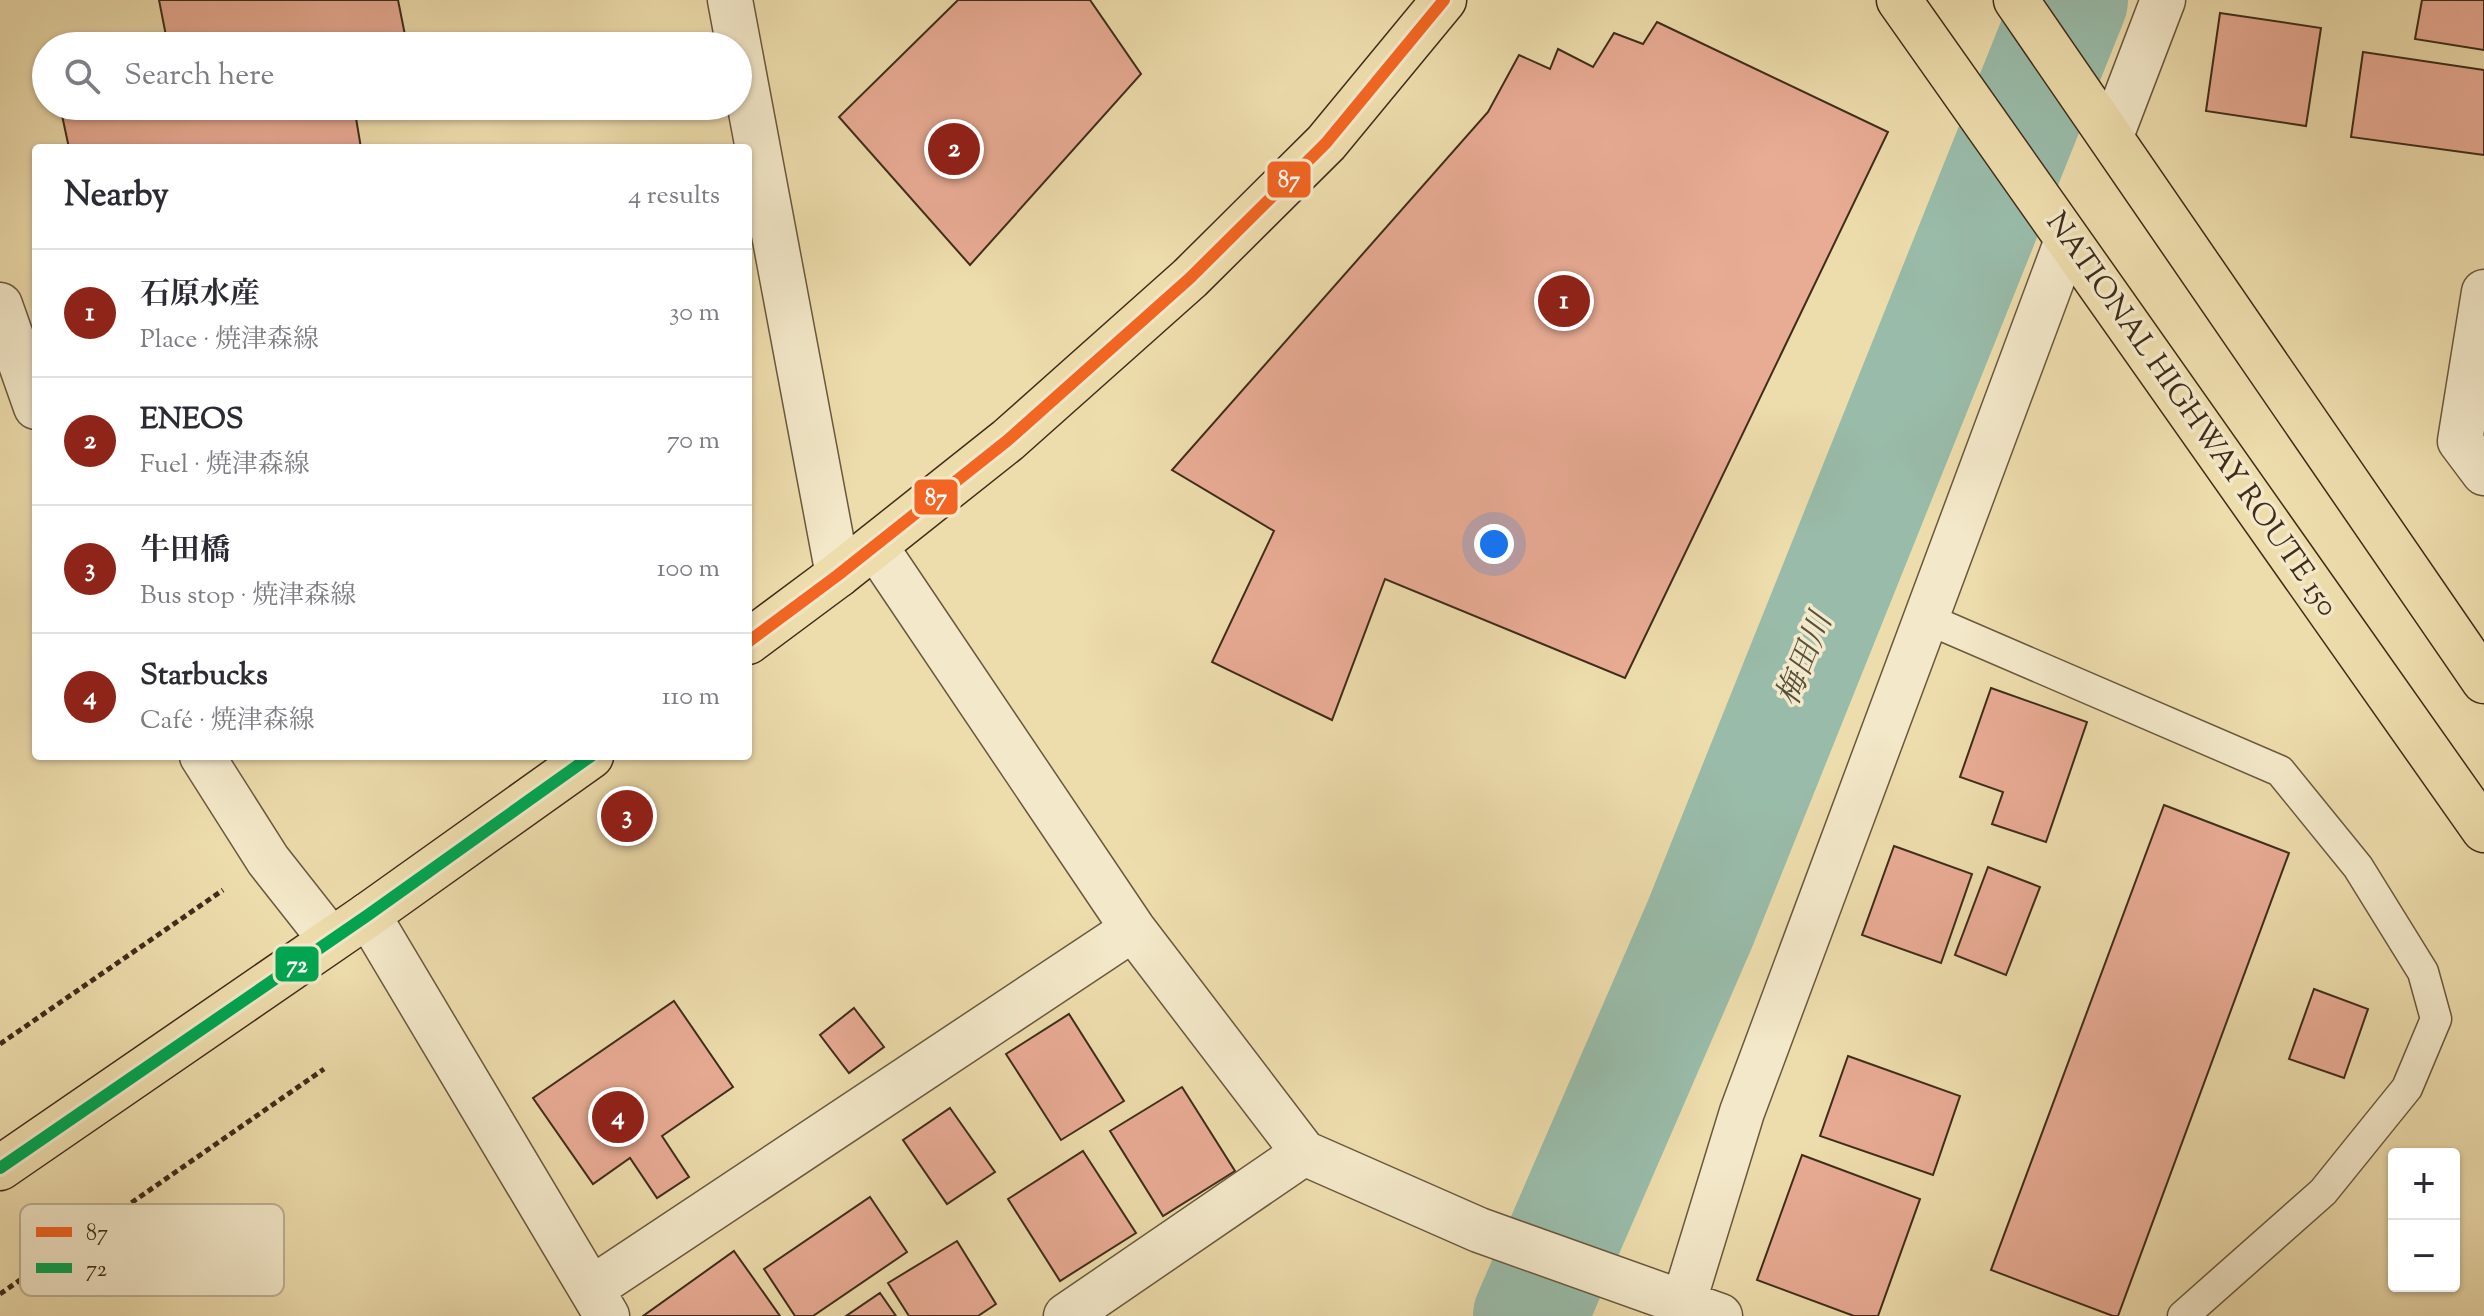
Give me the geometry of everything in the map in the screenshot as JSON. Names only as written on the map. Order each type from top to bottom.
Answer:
[{"type":"main road","points":[[752,639],[1008,440],[1190,278],[1326,143],[1444,0]]},
{"type":"main road","name":"NATIONAL HIGHWAY ROUTE 150","points":[[1899,0],[2484,830]]},
{"type":"main road","points":[[2016,0],[2484,681]]},
{"type":"main road","points":[[0,1168],[368,915],[585,760]]},
{"type":"street","points":[[730,0],[736,32]]},
{"type":"street","points":[[2111,136],[2163,0]]},
{"type":"street","points":[[752,117],[838,575]]},
{"type":"street","points":[[875,546],[1133,929],[1304,1153],[1479,1230],[1702,1309],[1742,1112],[2067,240]]},
{"type":"street","points":[[2484,292],[2460,441],[2484,473]]},
{"type":"street","points":[[0,305],[32,396]]},
{"type":"street","points":[[205,760],[268,860],[331,940]]},
{"type":"street","points":[[368,915],[599,1302],[1133,929]]},
{"type":"street","points":[[1066,1316],[1304,1153]]},
{"type":"lane","points":[[1925,618],[2280,771],[2358,867],[2423,972],[2436,1019],[2407,1088],[2323,1192],[2183,1316]]},
{"type":"path","points":[[0,1044],[225,889]]},
{"type":"path","points":[[130,1204],[324,1069]]},
{"type":"path","points":[[0,1294],[20,1280]]},
{"type":"building","points":[[159,0],[398,0],[404,32],[165,32]]},
{"type":"building","points":[[958,0],[1090,0],[1141,74],[970,265],[839,117]]},
{"type":"building","points":[[2422,0],[2484,0],[2484,50],[2415,39]]},
{"type":"building","points":[[2220,13],[2321,28],[2306,126],[2206,111]]},
{"type":"building","points":[[1657,22],[1888,132],[1625,678],[1385,579],[1332,720],[1212,662],[1274,531],[1172,470],[1488,112],[1519,55],[1550,69],[1558,49],[1593,67],[1614,33],[1643,44]]},
{"type":"building","points":[[2363,52],[2484,70],[2484,155],[2351,137]]},
{"type":"building","points":[[63,120],[356,120],[360,144],[68,144]]},
{"type":"building","points":[[1991,688],[2087,722],[2046,842],[1992,824],[2003,792],[1960,777]]},
{"type":"building","points":[[2164,805],[2289,853],[2118,1316],[2113,1316],[1991,1270]]},
{"type":"building","points":[[1894,846],[1972,874],[1941,963],[1862,935]]},
{"type":"building","points":[[1988,867],[2040,887],[2006,975],[1955,955]]},
{"type":"building","points":[[2314,989],[2368,1009],[2344,1078],[2289,1059]]},
{"type":"building","points":[[674,1001],[733,1087],[662,1136],[689,1177],[657,1198],[630,1158],[593,1184],[533,1098]]},
{"type":"building","points":[[854,1008],[884,1047],[849,1073],[820,1035]]},
{"type":"building","points":[[1069,1014],[1124,1101],[1061,1140],[1006,1054]]},
{"type":"building","points":[[1848,1056],[1960,1096],[1933,1175],[1820,1136]]},
{"type":"building","points":[[1182,1087],[1235,1171],[1163,1216],[1110,1131]]},
{"type":"building","points":[[950,1108],[995,1172],[947,1204],[903,1140]]},
{"type":"building","points":[[1083,1151],[1136,1233],[1060,1281],[1008,1199]]},
{"type":"building","points":[[1802,1155],[1920,1199],[1878,1316],[1854,1316],[1757,1280]]},
{"type":"building","points":[[870,1197],[907,1252],[813,1316],[795,1316],[764,1269]]},
{"type":"building","points":[[957,1241],[996,1304],[978,1316],[909,1316],[888,1283]]},
{"type":"building","points":[[734,1251],[780,1316],[643,1316]]},
{"type":"building","points":[[880,1293],[896,1316],[846,1316]]},
{"type":"waterway","name":"梅田川","points":[[1530,1316],[1700,924],[2071,0]]},
{"type":"transit line","name":"87","points":[[752,639],[1008,440],[1190,278],[1326,143],[1444,0]]},
{"type":"transit line","name":"72","points":[[0,1168],[368,915],[585,760]]},
{"type":"place","name":"ENEOS","points":[[954,149]]},
{"type":"place","name":"石原水産","points":[[1564,301]]},
{"type":"place","name":"牛田橋","points":[[627,816]]},
{"type":"place","name":"Starbucks","points":[[618,1117]]}]
